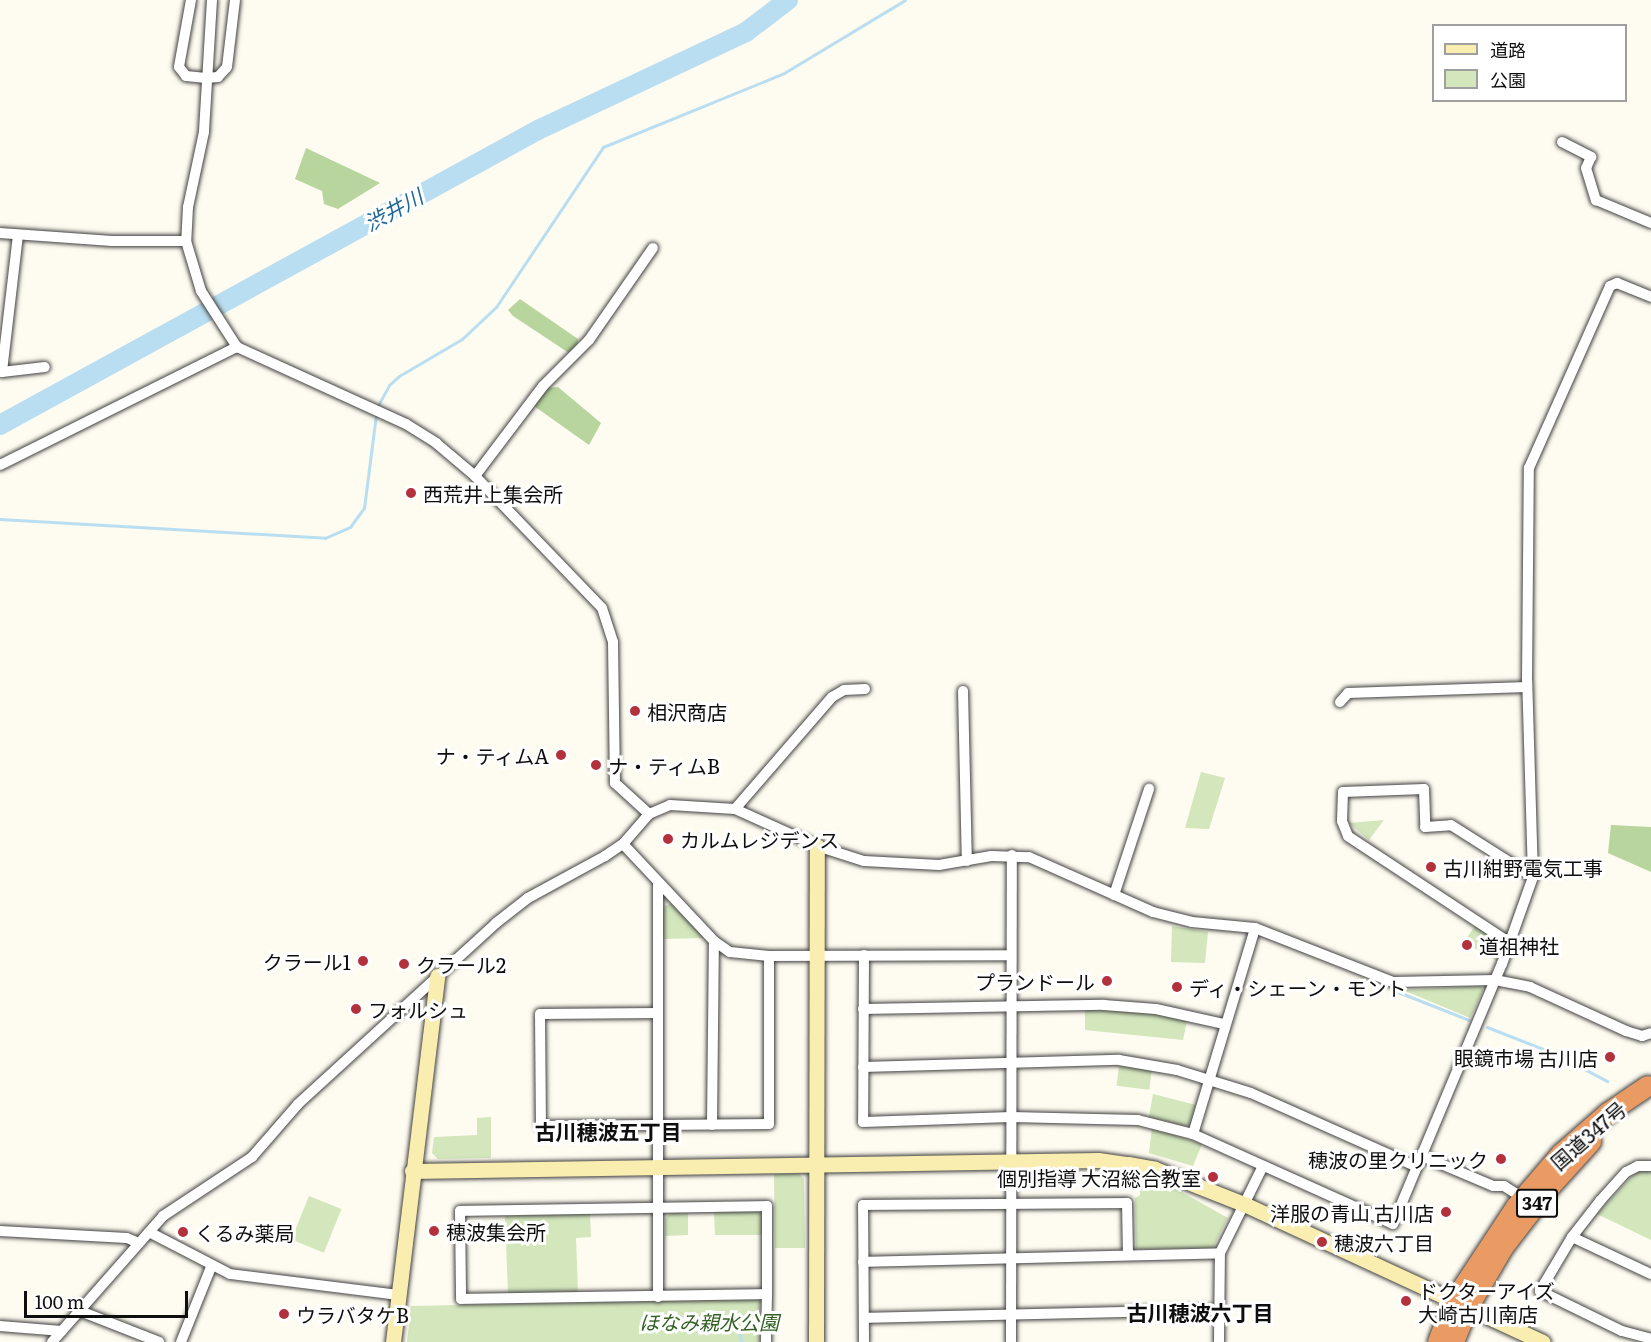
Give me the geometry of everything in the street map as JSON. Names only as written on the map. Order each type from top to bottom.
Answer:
[{"type":"highway","name":"国道347号","points":[[1454,1342],[1461,1305],[1495,1234],[1561,1154],[1608,1113],[1650,1084]]},
{"type":"highway","name":"国道347号","points":[[1438,1342],[1461,1305],[1550,1187],[1650,1084]]},
{"type":"street","points":[[191,0],[179,67],[186,76],[206,78],[218,77],[227,67],[235,0]]},
{"type":"street","points":[[212,0],[204,132],[188,207],[186,241],[193,272],[205,296],[235,345],[377,410],[436,443],[475,476],[602,608],[613,642],[615,783],[649,814]]},
{"type":"street","points":[[1562,142],[1592,157],[1586,168],[1596,200],[1651,223]]},
{"type":"street","points":[[0,233],[112,241],[186,241]]},
{"type":"street","points":[[18,235],[2,372],[45,367]]},
{"type":"street","points":[[475,476],[543,386],[589,340],[653,248]]},
{"type":"street","points":[[864,955],[863,1122],[1106,1116],[1161,1124],[1193,1134],[1393,1224],[1510,943],[1533,877],[1527,687],[1529,468],[1610,286],[1617,283],[1651,297]]},
{"type":"street","points":[[0,465],[235,345]]},
{"type":"street","points":[[1340,702],[1348,693],[1527,687]]},
{"type":"street","points":[[735,809],[837,693],[865,689]]},
{"type":"street","points":[[963,692],[967,861]]},
{"type":"street","points":[[1114,895],[1149,789]]},
{"type":"street","points":[[1510,943],[1348,836],[1342,821],[1343,792],[1424,789],[1425,827],[1451,825],[1533,877]]},
{"type":"street","points":[[52,1342],[163,1216],[252,1157],[298,1104],[518,904],[623,843],[649,814],[670,805],[735,809],[817,846],[849,857],[893,864],[967,861],[1012,855],[1029,857],[1114,895],[1173,918],[1255,928],[1393,982],[1495,980],[1530,987],[1626,1031],[1642,1036],[1651,1033]]},
{"type":"street","points":[[623,843],[658,884],[714,941],[730,952],[769,956],[1011,955]]},
{"type":"street","points":[[816,1342],[817,846]]},
{"type":"street","points":[[1011,1342],[1012,855]]},
{"type":"street","points":[[658,884],[658,1297]]},
{"type":"street","points":[[1193,1134],[1224,1024],[1255,928]]},
{"type":"street","points":[[712,1125],[714,941]]},
{"type":"street","points":[[657,1013],[540,1014],[541,1126],[769,1124],[769,956]]},
{"type":"street","points":[[393,1342],[437,976]]},
{"type":"street","points":[[863,1009],[1011,1006],[1156,1009],[1224,1024]]},
{"type":"street","points":[[863,1067],[1119,1060],[1210,1077],[1416,1167]]},
{"type":"street","points":[[1422,1156],[1493,1186],[1504,1186],[1523,1198]]},
{"type":"street","points":[[412,1171],[657,1169],[1098,1160],[1137,1165],[1181,1178],[1244,1204],[1543,1342]]},
{"type":"street","points":[[1219,1342],[1220,1253],[1263,1166]]},
{"type":"street","points":[[1651,1166],[1638,1166],[1626,1172],[1572,1237],[1540,1291],[1622,1331],[1651,1339]]},
{"type":"street","points":[[864,1342],[863,1205],[1127,1203],[1128,1255]]},
{"type":"street","points":[[766,1342],[767,1294],[767,1206],[460,1210],[461,1299],[767,1294]]},
{"type":"street","points":[[0,1231],[127,1238],[140,1243]]},
{"type":"street","points":[[149,1232],[211,1267],[230,1274],[398,1295]]},
{"type":"street","points":[[1572,1237],[1651,1274]]},
{"type":"street","points":[[863,1262],[1220,1253]]},
{"type":"street","points":[[180,1342],[211,1267]]},
{"type":"street","points":[[864,1318],[1218,1310]]},
{"type":"street","points":[[80,1311],[159,1342]]},
{"type":"street","points":[[0,1326],[62,1331]]},
{"type":"green space","points":[[306,148],[380,183],[338,209],[324,204],[322,191],[295,179]]},
{"type":"green space","points":[[520,299],[578,339],[577,348],[569,353],[513,316],[508,310]]},
{"type":"green space","points":[[558,387],[601,423],[589,445],[534,406],[547,388]]},
{"type":"green space","points":[[1201,772],[1225,778],[1209,829],[1185,828]]},
{"type":"green space","points":[[1384,820],[1369,840],[1349,823]]},
{"type":"green space","points":[[1611,825],[1651,827],[1651,872],[1608,853]]},
{"type":"green space","points":[[672,903],[705,938],[663,939],[663,907]]},
{"type":"green space","points":[[1172,926],[1208,932],[1205,963],[1171,962]]},
{"type":"green space","points":[[1475,926],[1504,946],[1497,961],[1464,942]]},
{"type":"green space","points":[[1480,986],[1483,990],[1470,1018],[1403,990]]},
{"type":"green space","points":[[1085,1010],[1150,1012],[1187,1020],[1183,1040],[1085,1030]]},
{"type":"green space","points":[[1119,1066],[1152,1070],[1149,1090],[1117,1086]]},
{"type":"green space","points":[[1153,1094],[1196,1105],[1192,1123],[1184,1126],[1149,1117]]},
{"type":"green space","points":[[491,1117],[491,1158],[438,1159],[432,1153],[434,1137],[477,1135],[477,1118]]},
{"type":"green space","points":[[1152,1128],[1202,1144],[1193,1166],[1149,1153]]},
{"type":"green space","points":[[1651,1167],[1651,1240],[1597,1214],[1637,1171]]},
{"type":"green space","points":[[774,1174],[799,1174],[804,1179],[805,1248],[775,1248]]},
{"type":"green space","points":[[1141,1176],[1169,1185],[1228,1218],[1213,1248],[1136,1249],[1135,1198],[1140,1195]]},
{"type":"green space","points":[[309,1196],[341,1209],[324,1253],[291,1240]]},
{"type":"green space","points":[[714,1211],[757,1211],[762,1216],[762,1235],[715,1235]]},
{"type":"green space","points":[[671,1212],[688,1213],[688,1235],[665,1236],[665,1219]]},
{"type":"green space","points":[[590,1213],[591,1237],[576,1238],[578,1292],[508,1294],[505,1216]]},
{"type":"green space","name":"ほなみ親水公園","points":[[760,1299],[760,1342],[407,1342],[411,1306]]},
{"type":"waterway","name":"渋井川","points":[[0,425],[538,130],[746,32],[788,0]]},
{"type":"waterway","points":[[377,407],[389,385],[399,376],[462,339],[496,307],[603,147],[784,73],[905,0]]},
{"type":"waterway","points":[[0,519],[325,538],[350,527],[364,508],[376,414]]},
{"type":"waterway","points":[[1398,992],[1469,1020]]},
{"type":"waterway","points":[[1487,1027],[1556,1054],[1607,1081]]},
{"type":"waterway","points":[[658,1318],[720,1317],[737,1328],[742,1342]]},
{"type":"place","name":"西荒井上集会所","points":[[411,493]]},
{"type":"place","name":"相沢商店","points":[[635,711]]},
{"type":"place","name":"ナ・ティムA","points":[[561,755]]},
{"type":"place","name":"ナ・ティムB","points":[[596,765]]},
{"type":"place","name":"カルムレジデンス","points":[[668,839]]},
{"type":"place","name":"古川紺野電気工事","points":[[1431,867]]},
{"type":"place","name":"道祖神社","points":[[1467,945]]},
{"type":"place","name":"クラール1","points":[[363,961]]},
{"type":"place","name":"クラール2","points":[[404,964]]},
{"type":"place","name":"プランドール","points":[[1107,981]]},
{"type":"place","name":"ディ・シェーン・モント","points":[[1177,987]]},
{"type":"place","name":"フォルシュ","points":[[356,1009]]},
{"type":"place","name":"眼鏡市場 古川店","points":[[1610,1057]]},
{"type":"place","name":"穂波の里クリニック","points":[[1501,1159]]},
{"type":"place","name":"個別指導 大沼総合教室","points":[[1213,1177]]},
{"type":"place","name":"洋服の青山 古川店","points":[[1446,1212]]},
{"type":"place","name":"穂波集会所","points":[[434,1231]]},
{"type":"place","name":"くるみ薬局","points":[[183,1232]]},
{"type":"place","name":"穂波六丁目","points":[[1322,1242]]},
{"type":"place","name":"ドクターアイズ 大崎古川南店","points":[[1406,1301]]},
{"type":"place","name":"ウラバタケB","points":[[284,1314]]},
{"type":"district","name":"古川穂波五丁目","points":[[608,1131]]},
{"type":"district","name":"古川穂波六丁目","points":[[1200,1312]]}]
